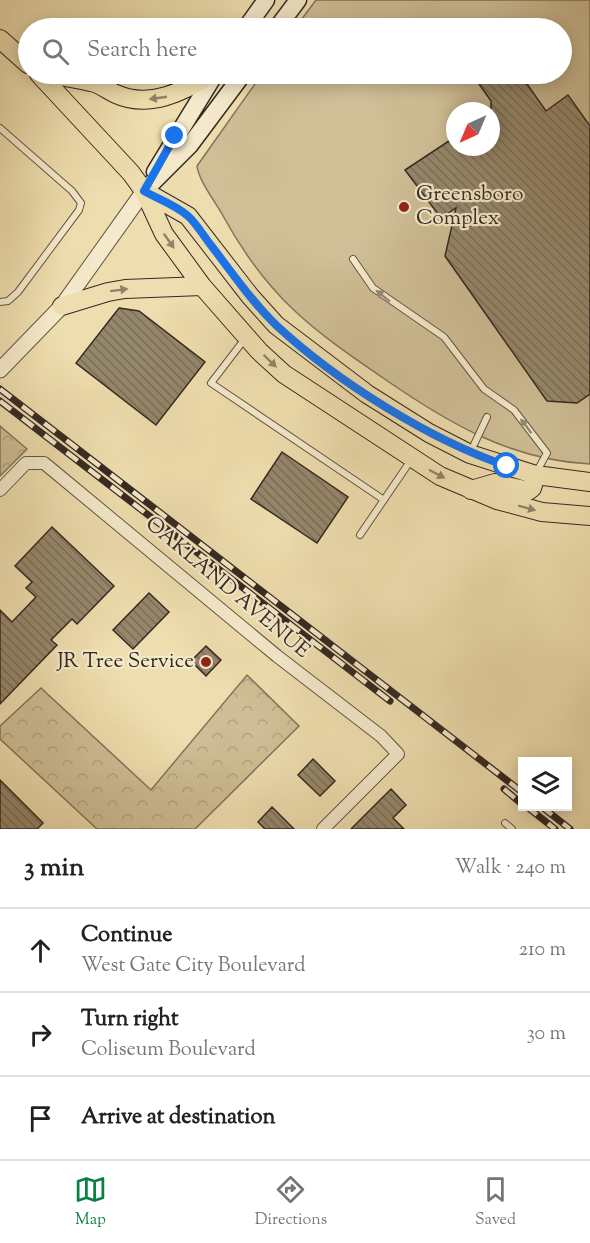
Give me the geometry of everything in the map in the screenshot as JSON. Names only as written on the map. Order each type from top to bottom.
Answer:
[{"type":"main road","points":[[253,18],[266,0]]},
{"type":"main road","points":[[284,18],[298,0]]},
{"type":"main road","points":[[0,39],[18,55]]},
{"type":"main road","points":[[48,84],[117,158],[144,191],[164,234],[202,286],[246,337],[284,374],[412,459],[471,490],[497,500],[542,512],[590,516]]},
{"type":"main road","points":[[97,84],[117,95],[138,100],[170,96],[196,84]]},
{"type":"main road","points":[[144,191],[207,84]]},
{"type":"main road","points":[[144,191],[190,145],[236,84]]},
{"type":"main road","points":[[144,191],[188,216],[250,296],[276,325],[312,354],[429,433],[470,454],[536,475],[590,482]]},
{"type":"main road","points":[[62,306],[116,290],[202,286]]},
{"type":"main road","points":[[471,490],[495,483],[528,491],[532,488],[536,475]]},
{"type":"street","points":[[0,370],[62,306],[144,191]]},
{"type":"street","name":"OAKLAND AVENUE","points":[[0,490],[26,463],[44,464],[305,678],[381,736],[398,754],[322,829]]},
{"type":"lane","points":[[0,128],[72,191],[81,203],[24,283],[8,301],[0,302]]},
{"type":"lane","points":[[353,259],[373,288],[444,337],[484,389],[514,410],[547,453],[536,475]]},
{"type":"lane","points":[[246,337],[211,383],[384,500]]},
{"type":"lane","points":[[470,454],[487,417]]},
{"type":"lane","points":[[360,535],[412,459]]},
{"type":"lane","points":[[505,823],[512,829]]},
{"type":"green space","name":"Greensboro Complex","points":[[316,0],[590,0],[590,464],[534,455],[482,437],[434,411],[335,344],[293,309],[256,268],[201,178],[197,166],[255,84],[572,84],[572,18],[302,18]]},
{"type":"green space","points":[[0,426],[27,449],[0,476]]},
{"type":"green space","points":[[247,675],[299,726],[195,829],[97,829],[0,739],[0,726],[41,688],[151,790]]},
{"type":"building","points":[[479,84],[527,84],[546,111],[568,95],[590,126],[590,394],[577,403],[547,401],[445,256],[456,208],[441,218],[405,170],[446,143],[446,156],[500,156],[500,102],[491,102]]},
{"type":"building","points":[[119,308],[139,311],[205,362],[156,425],[76,363]]},
{"type":"building","points":[[282,452],[348,497],[317,543],[251,499]]},
{"type":"building","points":[[52,527],[114,586],[77,624],[72,619],[51,640],[57,645],[0,704],[0,610],[12,622],[36,597],[26,588],[32,582],[15,566]]},
{"type":"building","points":[[149,593],[169,612],[133,649],[113,630]]},
{"type":"building","points":[[206,646],[221,660],[206,676],[191,661]]},
{"type":"building","points":[[313,759],[335,781],[320,796],[298,775]]},
{"type":"building","points":[[0,780],[43,823],[37,829],[0,829]]},
{"type":"building","points":[[391,789],[406,805],[393,818],[404,829],[351,829]]},
{"type":"building","points":[[272,807],[294,829],[265,829],[258,822]]},
{"type":"railway","points":[[0,389],[518,789]]},
{"type":"railway","points":[[0,401],[390,701]]},
{"type":"railway","points":[[504,789],[518,801]]},
{"type":"railway","points":[[532,811],[555,829]]},
{"type":"railway","points":[[547,811],[570,829]]},
{"type":"place","name":"Greensboro Complex","points":[[404,207]]},
{"type":"place","name":"JR Tree Service","points":[[206,662]]},
{"type":"route","points":[[175,136],[144,191],[188,216],[250,296],[276,325],[367,394],[429,433],[470,454],[507,466]]}]
